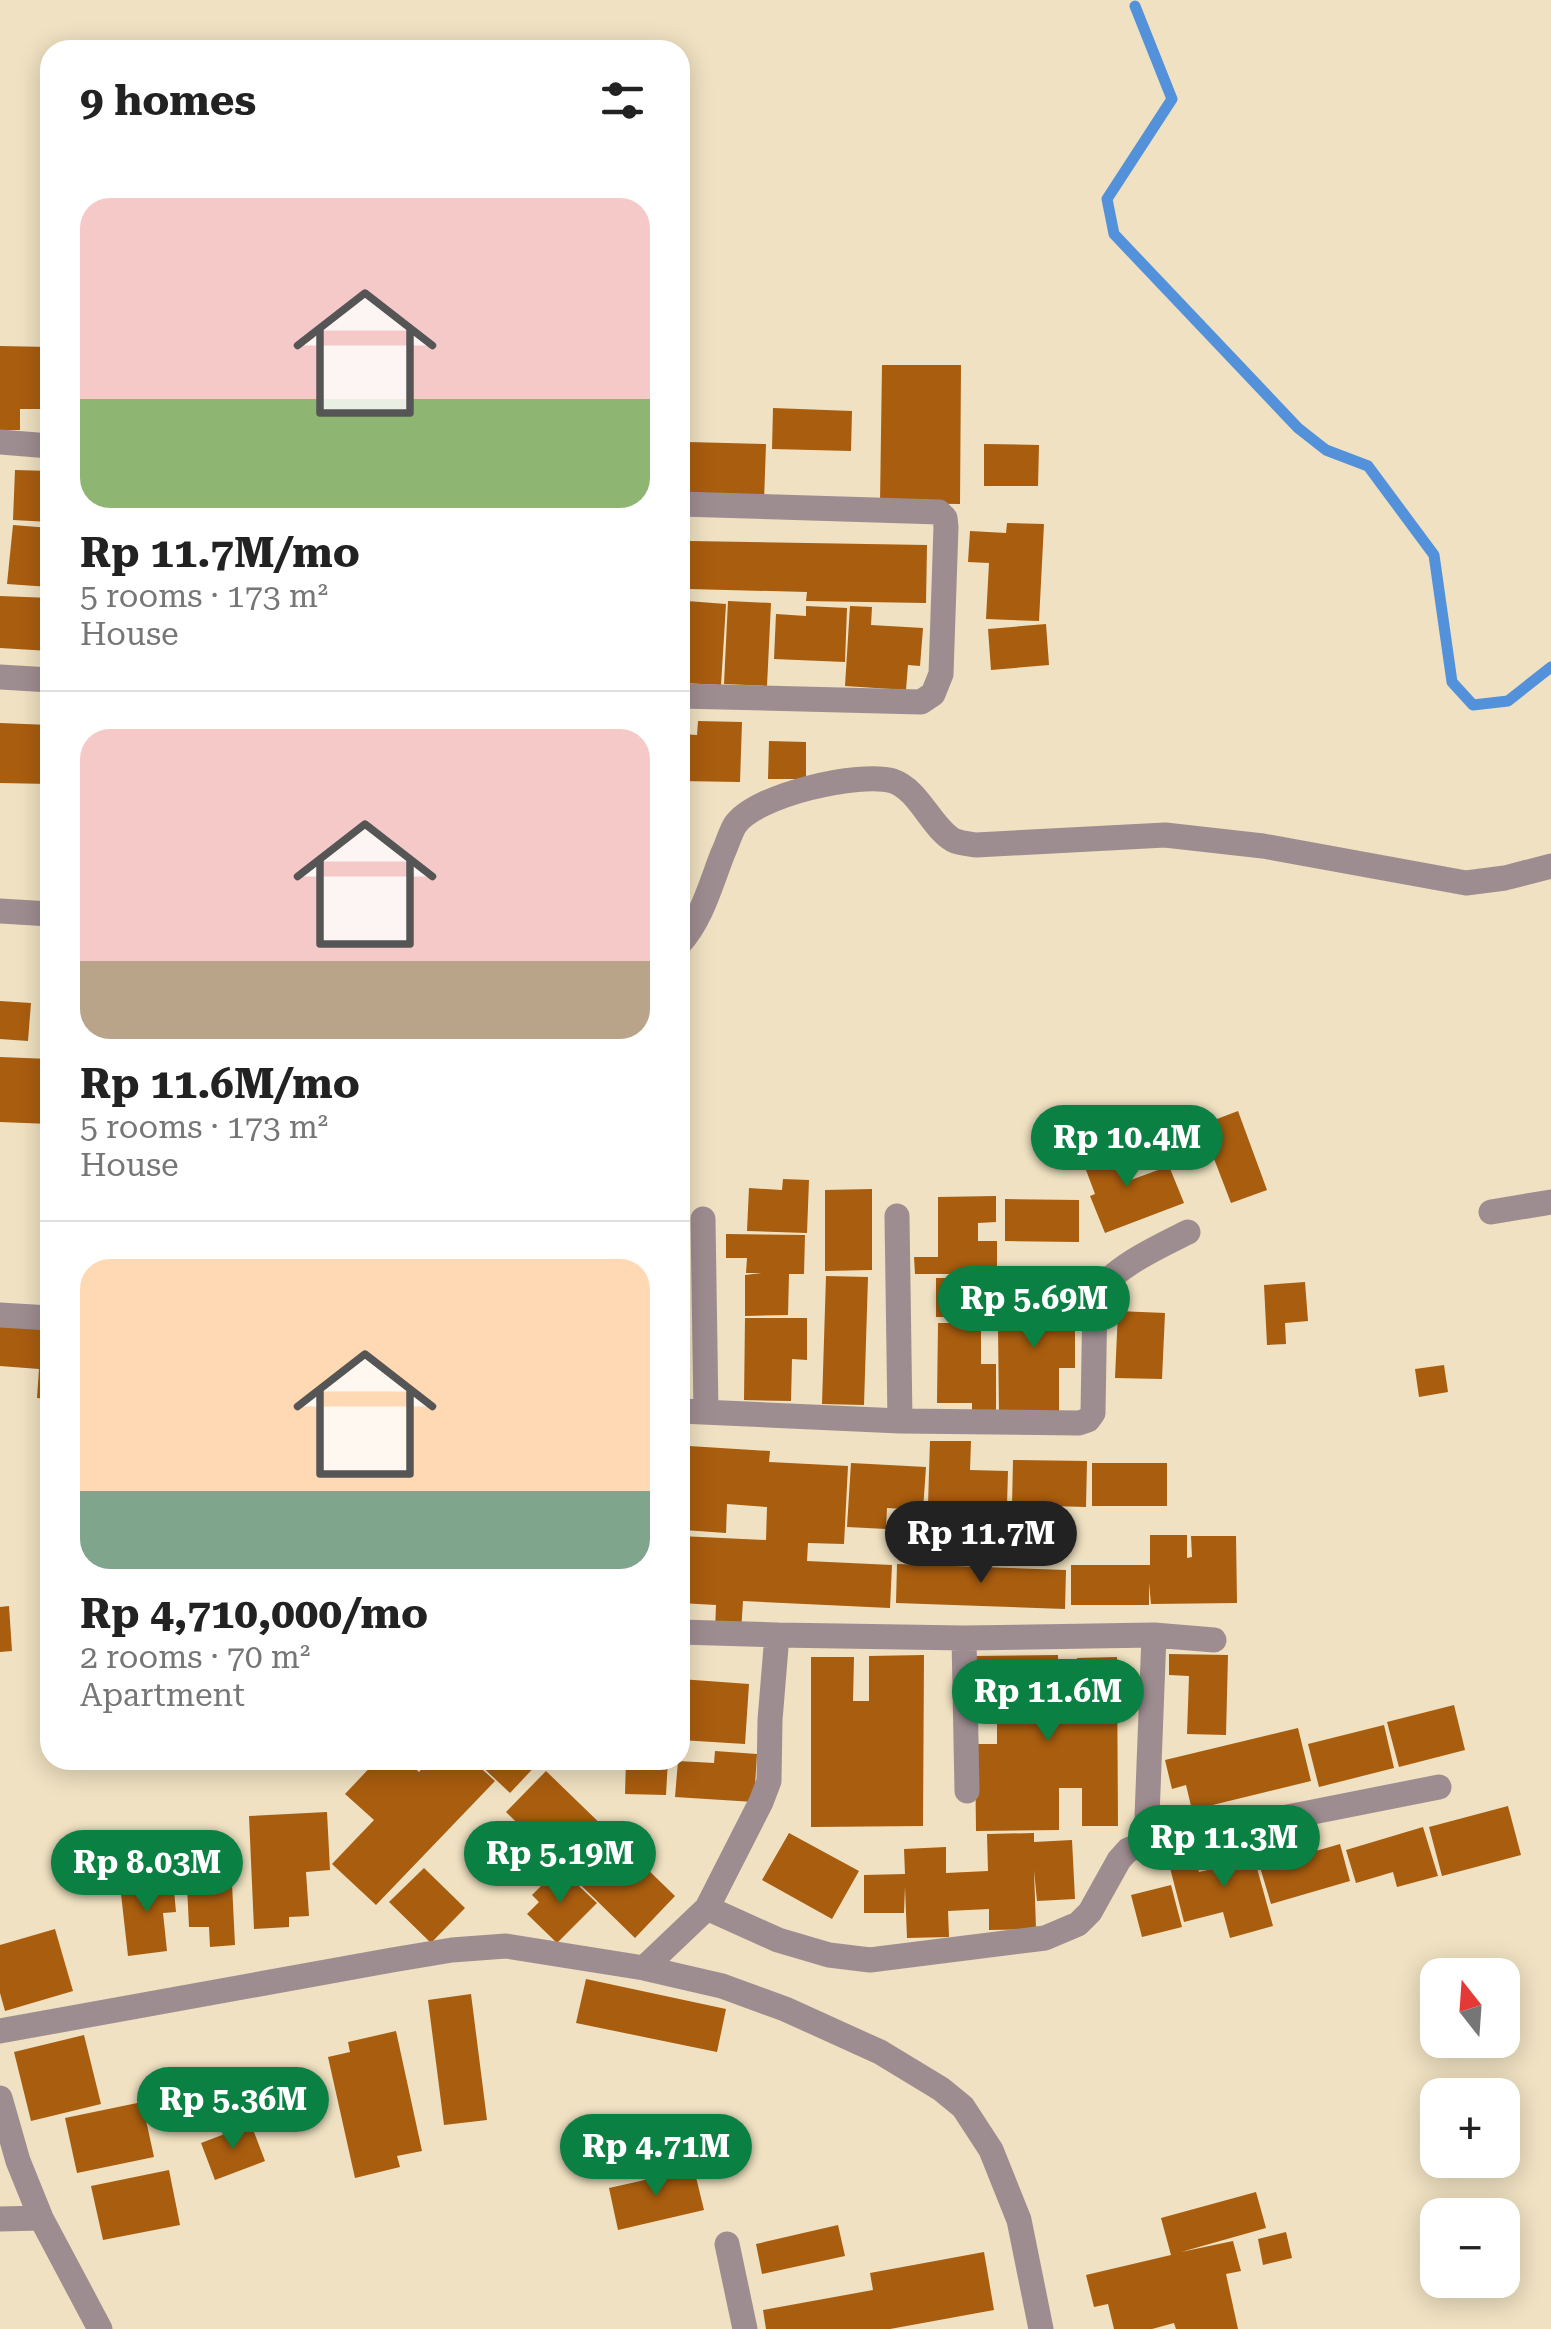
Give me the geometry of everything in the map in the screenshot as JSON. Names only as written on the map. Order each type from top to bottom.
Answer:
[{"type":"street","points":[[0,442],[40,445]]},
{"type":"street","points":[[690,504],[939,512],[946,527],[941,674],[933,694],[921,702],[690,696]]},
{"type":"street","points":[[0,677],[40,679]]},
{"type":"street","points":[[690,930],[735,824],[756,806],[818,786],[875,777],[898,783],[954,840],[976,845],[1165,835],[1264,846],[1466,883],[1551,866]]},
{"type":"street","points":[[0,911],[40,913]]},
{"type":"street","points":[[1491,1212],[1551,1202]]},
{"type":"street","points":[[897,1216],[900,1421]]},
{"type":"street","points":[[704,1220],[693,1411],[900,1421],[1088,1420],[1093,1413],[1095,1294],[1105,1282],[1154,1249],[1188,1232]]},
{"type":"street","points":[[0,1314],[40,1317]]},
{"type":"street","points":[[690,1632],[964,1638],[1154,1635],[1214,1640]]},
{"type":"street","points":[[1146,1844],[1154,1635]]},
{"type":"street","points":[[644,1968],[707,1908],[761,1802],[769,1780],[777,1636]]},
{"type":"street","points":[[964,1638],[967,1790]]},
{"type":"street","points":[[707,1908],[778,1940],[829,1955],[870,1960],[1045,1938],[1078,1924],[1090,1912],[1123,1854],[1146,1844],[1439,1787]]},
{"type":"street","points":[[0,2031],[452,1950],[506,1946],[644,1968],[722,1986],[786,2008],[880,2052],[940,2088],[963,2107],[991,2150],[1018,2220],[1042,2329]]},
{"type":"street","points":[[0,2098],[18,2161],[41,2218],[100,2329]]},
{"type":"street","points":[[0,2219],[41,2218]]},
{"type":"street","points":[[727,2244],[746,2329]]},
{"type":"building","points":[[0,346],[40,347],[40,409],[20,409],[20,430],[0,430]]},
{"type":"building","points":[[882,365],[961,365],[960,504],[880,503]]},
{"type":"building","points":[[773,408],[852,411],[851,451],[772,449]]},
{"type":"building","points":[[690,442],[766,444],[764,501],[690,498]]},
{"type":"building","points":[[984,444],[1039,445],[1038,486],[984,486]]},
{"type":"building","points":[[15,470],[40,471],[40,521],[13,520]]},
{"type":"building","points":[[1007,523],[1044,524],[1039,621],[986,619],[989,563],[968,562],[970,531],[1006,533]]},
{"type":"building","points":[[13,525],[40,527],[40,586],[7,584]]},
{"type":"building","points":[[690,541],[927,545],[926,603],[806,601],[807,592],[690,589]]},
{"type":"building","points":[[0,596],[40,598],[40,650],[0,648]]},
{"type":"building","points":[[690,601],[726,604],[721,685],[690,683]]},
{"type":"building","points":[[728,601],[771,603],[767,686],[724,684]]},
{"type":"building","points":[[806,606],[847,608],[845,662],[774,659],[776,614],[806,616]]},
{"type":"building","points":[[850,606],[872,607],[871,625],[923,628],[920,666],[908,665],[906,690],[845,686]]},
{"type":"building","points":[[1046,624],[1049,665],[991,670],[988,629]]},
{"type":"building","points":[[698,721],[742,722],[740,782],[690,781],[690,735],[697,735]]},
{"type":"building","points":[[0,723],[40,725],[40,784],[0,783]]},
{"type":"building","points":[[769,741],[806,742],[806,779],[768,779]]},
{"type":"building","points":[[0,1001],[31,1003],[28,1041],[0,1039]]},
{"type":"building","points":[[0,1057],[40,1059],[40,1124],[0,1122]]},
{"type":"building","points":[[1238,1111],[1267,1190],[1231,1203],[1201,1125]]},
{"type":"building","points":[[1113,1141],[1128,1181],[1169,1166],[1184,1203],[1105,1233],[1090,1196],[1095,1194],[1080,1154]]},
{"type":"building","points":[[783,1179],[809,1180],[807,1233],[747,1231],[749,1188],[782,1190]]},
{"type":"building","points":[[872,1189],[872,1270],[825,1271],[825,1190]]},
{"type":"building","points":[[996,1196],[996,1222],[978,1223],[978,1241],[997,1241],[997,1274],[915,1274],[914,1257],[938,1257],[938,1197]]},
{"type":"building","points":[[1005,1199],[1079,1200],[1079,1242],[1005,1241]]},
{"type":"building","points":[[726,1234],[805,1235],[804,1274],[789,1274],[788,1315],[745,1316],[745,1275],[762,1273],[746,1273],[747,1258],[726,1258]]},
{"type":"building","points":[[826,1276],[868,1277],[864,1405],[822,1404]]},
{"type":"building","points":[[936,1278],[980,1278],[980,1317],[936,1317]]},
{"type":"building","points":[[1305,1282],[1308,1321],[1285,1323],[1286,1344],[1267,1345],[1264,1285]]},
{"type":"building","points":[[1010,1285],[1064,1285],[1063,1327],[1075,1327],[1075,1368],[1059,1368],[1059,1413],[999,1414],[998,1327],[1010,1327]]},
{"type":"building","points":[[1118,1311],[1165,1313],[1162,1379],[1115,1378]]},
{"type":"building","points":[[745,1318],[807,1318],[807,1360],[792,1359],[791,1401],[744,1400]]},
{"type":"building","points":[[0,1323],[40,1327],[40,1398],[39,1369],[0,1366]]},
{"type":"building","points":[[938,1323],[981,1323],[981,1364],[996,1364],[996,1412],[972,1412],[972,1403],[937,1403]]},
{"type":"building","points":[[1444,1365],[1448,1392],[1419,1397],[1415,1369]]},
{"type":"building","points":[[930,1441],[971,1441],[970,1470],[1008,1471],[1006,1540],[927,1538]]},
{"type":"building","points":[[690,1446],[770,1451],[769,1462],[848,1466],[844,1544],[808,1543],[807,1561],[892,1565],[890,1608],[743,1601],[741,1632],[715,1631],[716,1605],[690,1604],[690,1536],[766,1540],[767,1507],[727,1504],[726,1533],[690,1530]]},
{"type":"building","points":[[1013,1460],[1087,1461],[1086,1507],[1012,1505]]},
{"type":"building","points":[[851,1463],[926,1467],[923,1510],[887,1508],[886,1529],[847,1527]]},
{"type":"building","points":[[1092,1463],[1167,1463],[1167,1506],[1092,1506]]},
{"type":"building","points":[[1150,1535],[1187,1535],[1187,1558],[1192,1557],[1191,1536],[1236,1536],[1237,1603],[1151,1604],[1149,1583],[1149,1605],[1071,1605],[1071,1565],[1150,1565]]},
{"type":"building","points":[[897,1564],[1066,1570],[1065,1609],[896,1603]]},
{"type":"building","points":[[9,1606],[12,1651],[0,1652],[0,1607]]},
{"type":"building","points":[[1169,1654],[1228,1655],[1226,1735],[1187,1734],[1189,1676],[1169,1675]]},
{"type":"building","points":[[924,1655],[923,1826],[811,1827],[811,1657],[854,1657],[853,1701],[869,1701],[869,1656]]},
{"type":"building","points":[[1058,1655],[1058,1696],[1077,1695],[1077,1658],[1117,1657],[1118,1826],[1082,1826],[1082,1788],[1059,1788],[1059,1830],[976,1831],[975,1744],[997,1744],[997,1675],[974,1675],[974,1656]]},
{"type":"building","points":[[690,1680],[749,1684],[745,1744],[690,1741]]},
{"type":"building","points":[[1454,1705],[1465,1750],[1399,1767],[1387,1722]]},
{"type":"building","points":[[1384,1725],[1394,1768],[1319,1787],[1308,1744]]},
{"type":"building","points":[[1298,1728],[1311,1781],[1192,1810],[1186,1785],[1172,1789],[1165,1760]]},
{"type":"building","points":[[715,1751],[757,1754],[754,1802],[675,1797],[677,1770],[690,1770],[690,1762],[714,1763]]},
{"type":"building","points":[[368,1770],[483,1770],[495,1781],[376,1905],[332,1864],[374,1820],[345,1794]]},
{"type":"building","points":[[486,1770],[532,1770],[510,1793]]},
{"type":"building","points":[[626,1770],[667,1770],[666,1795],[625,1794]]},
{"type":"building","points":[[546,1771],[675,1896],[635,1938],[506,1812]]},
{"type":"building","points":[[1508,1806],[1521,1855],[1442,1876],[1429,1827]]},
{"type":"building","points":[[327,1812],[330,1870],[306,1872],[309,1916],[289,1917],[289,1927],[254,1929],[249,1816]]},
{"type":"building","points":[[1423,1827],[1438,1876],[1397,1887],[1393,1872],[1356,1883],[1346,1850]]},
{"type":"building","points":[[789,1833],[859,1871],[832,1919],[762,1880]]},
{"type":"building","points":[[1034,1833],[1034,1842],[1072,1840],[1075,1899],[1037,1901],[1034,1870],[1036,1929],[989,1930],[989,1909],[948,1911],[949,1937],[907,1938],[905,1887],[904,1913],[864,1913],[864,1875],[905,1874],[904,1849],[946,1847],[946,1873],[988,1871],[987,1834]]},
{"type":"building","points":[[230,1843],[235,1945],[210,1947],[209,1927],[189,1927],[185,1845]]},
{"type":"building","points":[[1250,1843],[1273,1926],[1230,1938],[1223,1912],[1184,1922],[1169,1864],[1195,1858],[1199,1872],[1212,1869],[1208,1854]]},
{"type":"building","points":[[1340,1844],[1350,1881],[1271,1904],[1260,1867]]},
{"type":"building","points":[[424,1868],[465,1908],[431,1943],[389,1902]]},
{"type":"building","points":[[566,1874],[597,1903],[557,1943],[527,1914],[539,1902],[532,1895],[552,1875],[559,1882]]},
{"type":"building","points":[[173,1879],[176,1912],[163,1913],[167,1951],[128,1956],[120,1885]]},
{"type":"building","points":[[1171,1885],[1182,1927],[1142,1937],[1131,1895]]},
{"type":"building","points":[[55,1929],[73,1991],[5,2011],[0,1993],[0,1945]]},
{"type":"building","points":[[586,1979],[726,2009],[717,2052],[576,2023]]},
{"type":"building","points":[[471,1994],[487,2120],[444,2125],[428,2000]]},
{"type":"building","points":[[396,2031],[422,2151],[397,2156],[400,2167],[355,2178],[328,2057],[350,2052],[348,2042]]},
{"type":"building","points":[[84,2035],[101,2104],[31,2121],[14,2052]]},
{"type":"building","points":[[142,2102],[154,2157],[77,2173],[65,2118]]},
{"type":"building","points":[[251,2124],[265,2161],[215,2180],[201,2143]]},
{"type":"building","points":[[694,2169],[704,2210],[618,2230],[609,2188]]},
{"type":"building","points":[[169,2170],[180,2225],[103,2240],[91,2186]]},
{"type":"building","points":[[1256,2192],[1266,2228],[1181,2252],[1233,2241],[1241,2271],[1226,2274],[1238,2329],[1176,2329],[1174,2323],[1152,2329],[1114,2329],[1108,2304],[1094,2307],[1086,2275],[1171,2255],[1161,2218]]},
{"type":"building","points":[[838,2225],[845,2256],[762,2274],[756,2244]]},
{"type":"building","points":[[1286,2232],[1292,2258],[1263,2265],[1258,2239]]},
{"type":"building","points":[[984,2252],[994,2310],[890,2329],[766,2329],[763,2310],[873,2290],[870,2273]]},
{"type":"waterway","points":[[1135,6],[1172,99],[1107,199],[1114,234],[1298,428],[1326,450],[1368,466],[1434,555],[1452,682],[1473,705],[1508,701],[1551,667]]}]
